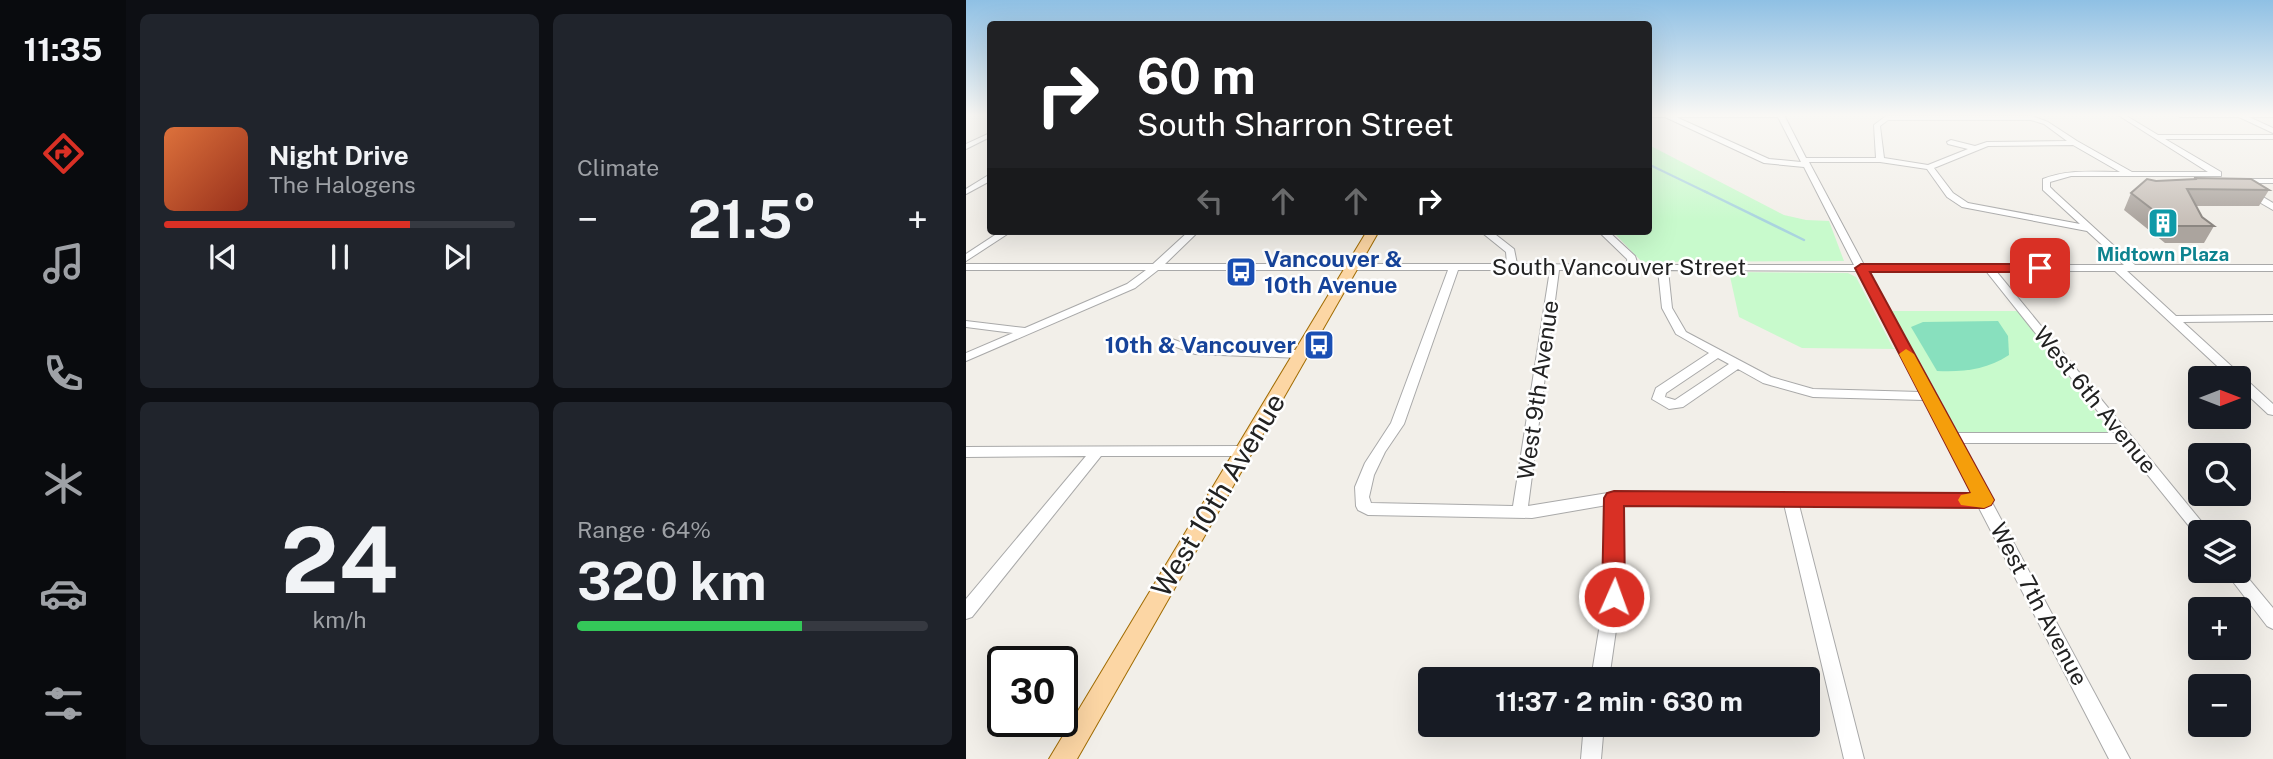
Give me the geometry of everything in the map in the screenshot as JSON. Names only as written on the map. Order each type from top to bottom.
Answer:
[{"type":"main road","name":"West 10th Avenue","points":[[1062,759],[1371,235]]},
{"type":"street","points":[[1744,150],[1767,161],[1805,163],[1880,160],[1929,167],[1972,150]]},
{"type":"street","name":"West 7th Avenue","points":[[1798,150],[2120,759]]},
{"type":"street","points":[[1879,150],[1880,160]]},
{"type":"street","points":[[2087,150],[2130,174]]},
{"type":"street","points":[[2180,150],[2273,207]]},
{"type":"street","points":[[1929,167],[1950,195],[1965,205],[2091,229]]},
{"type":"street","points":[[2133,268],[2046,188],[2046,181],[2064,175],[2218,174]]},
{"type":"street","points":[[968,190],[987,180]]},
{"type":"street","points":[[2229,181],[2273,181]]},
{"type":"street","points":[[966,258],[1001,235]]},
{"type":"street","points":[[966,357],[1126,289],[1156,267],[1190,235]]},
{"type":"street","points":[[1490,235],[1511,251],[1512,267]]},
{"type":"street","points":[[1607,235],[1632,257],[1633,267]]},
{"type":"street","name":"South Vancouver Street","points":[[966,267],[2273,268]]},
{"type":"street","points":[[1454,267],[1397,424],[1380,445],[1361,494],[1363,506],[1374,512],[1520,512],[1614,498],[1984,500]]},
{"type":"street","name":"West 9th Avenue","points":[[1520,512],[1555,267]]},
{"type":"street","points":[[1663,267],[1667,308],[1673,323],[1682,334],[1767,380],[1798,391],[1929,396]]},
{"type":"street","name":"West 6th Avenue","points":[[1989,268],[2192,520]]},
{"type":"street","points":[[2118,268],[2225,366]]},
{"type":"street","points":[[2173,318],[2273,318]]},
{"type":"street","points":[[966,324],[1026,331]]},
{"type":"street","points":[[1172,342],[1195,351],[1301,354]]},
{"type":"street","points":[[1718,353],[1660,391],[1658,399],[1669,405],[1678,404],[1737,364]]},
{"type":"street","points":[[2251,390],[2273,411]]},
{"type":"street","points":[[1951,438],[2126,438]]},
{"type":"street","points":[[966,452],[1244,451]]},
{"type":"street","points":[[966,612],[1097,452]]},
{"type":"street","points":[[1602,667],[1615,581],[1614,498]]},
{"type":"street","points":[[1790,499],[1854,759]]},
{"type":"street","points":[[2242,583],[2273,621]]},
{"type":"street","points":[[1591,759],[1593,737]]},
{"type":"green space","points":[[1652,150],[1659,150],[1784,215],[1829,221],[1844,261],[1642,262],[1616,235],[1652,235]]},
{"type":"green space","points":[[1729,272],[1848,273],[1856,277],[1893,348],[1896,349],[1802,348],[1739,317]]},
{"type":"green space","points":[[1892,311],[2018,311],[2113,435],[1960,436]]},
{"type":"green space","points":[[1998,321],[2008,336],[2009,355],[1983,367],[1956,371],[1937,371],[1911,327],[1923,322]]},
{"type":"building","points":[[2194,178],[2251,179],[2269,190],[2187,189],[2202,217],[2214,226],[2174,226],[2131,193],[2147,179],[2197,179]]},
{"type":"waterway","points":[[1652,166],[1708,193]]},
{"type":"waterway","points":[[1704,191],[1804,240]]},
{"type":"slow traffic","points":[[1906,354],[1984,500],[1968,500]]},
{"type":"place","name":"Midtown Plaza","points":[[2163,223]]},
{"type":"place","name":"Vancouver & 10th Avenue","points":[[1241,272]]},
{"type":"place","name":"10th & Vancouver","points":[[1319,345]]},
{"type":"route","points":[[1614,597],[1614,498],[1984,500],[1861,268],[2040,268]]}]
